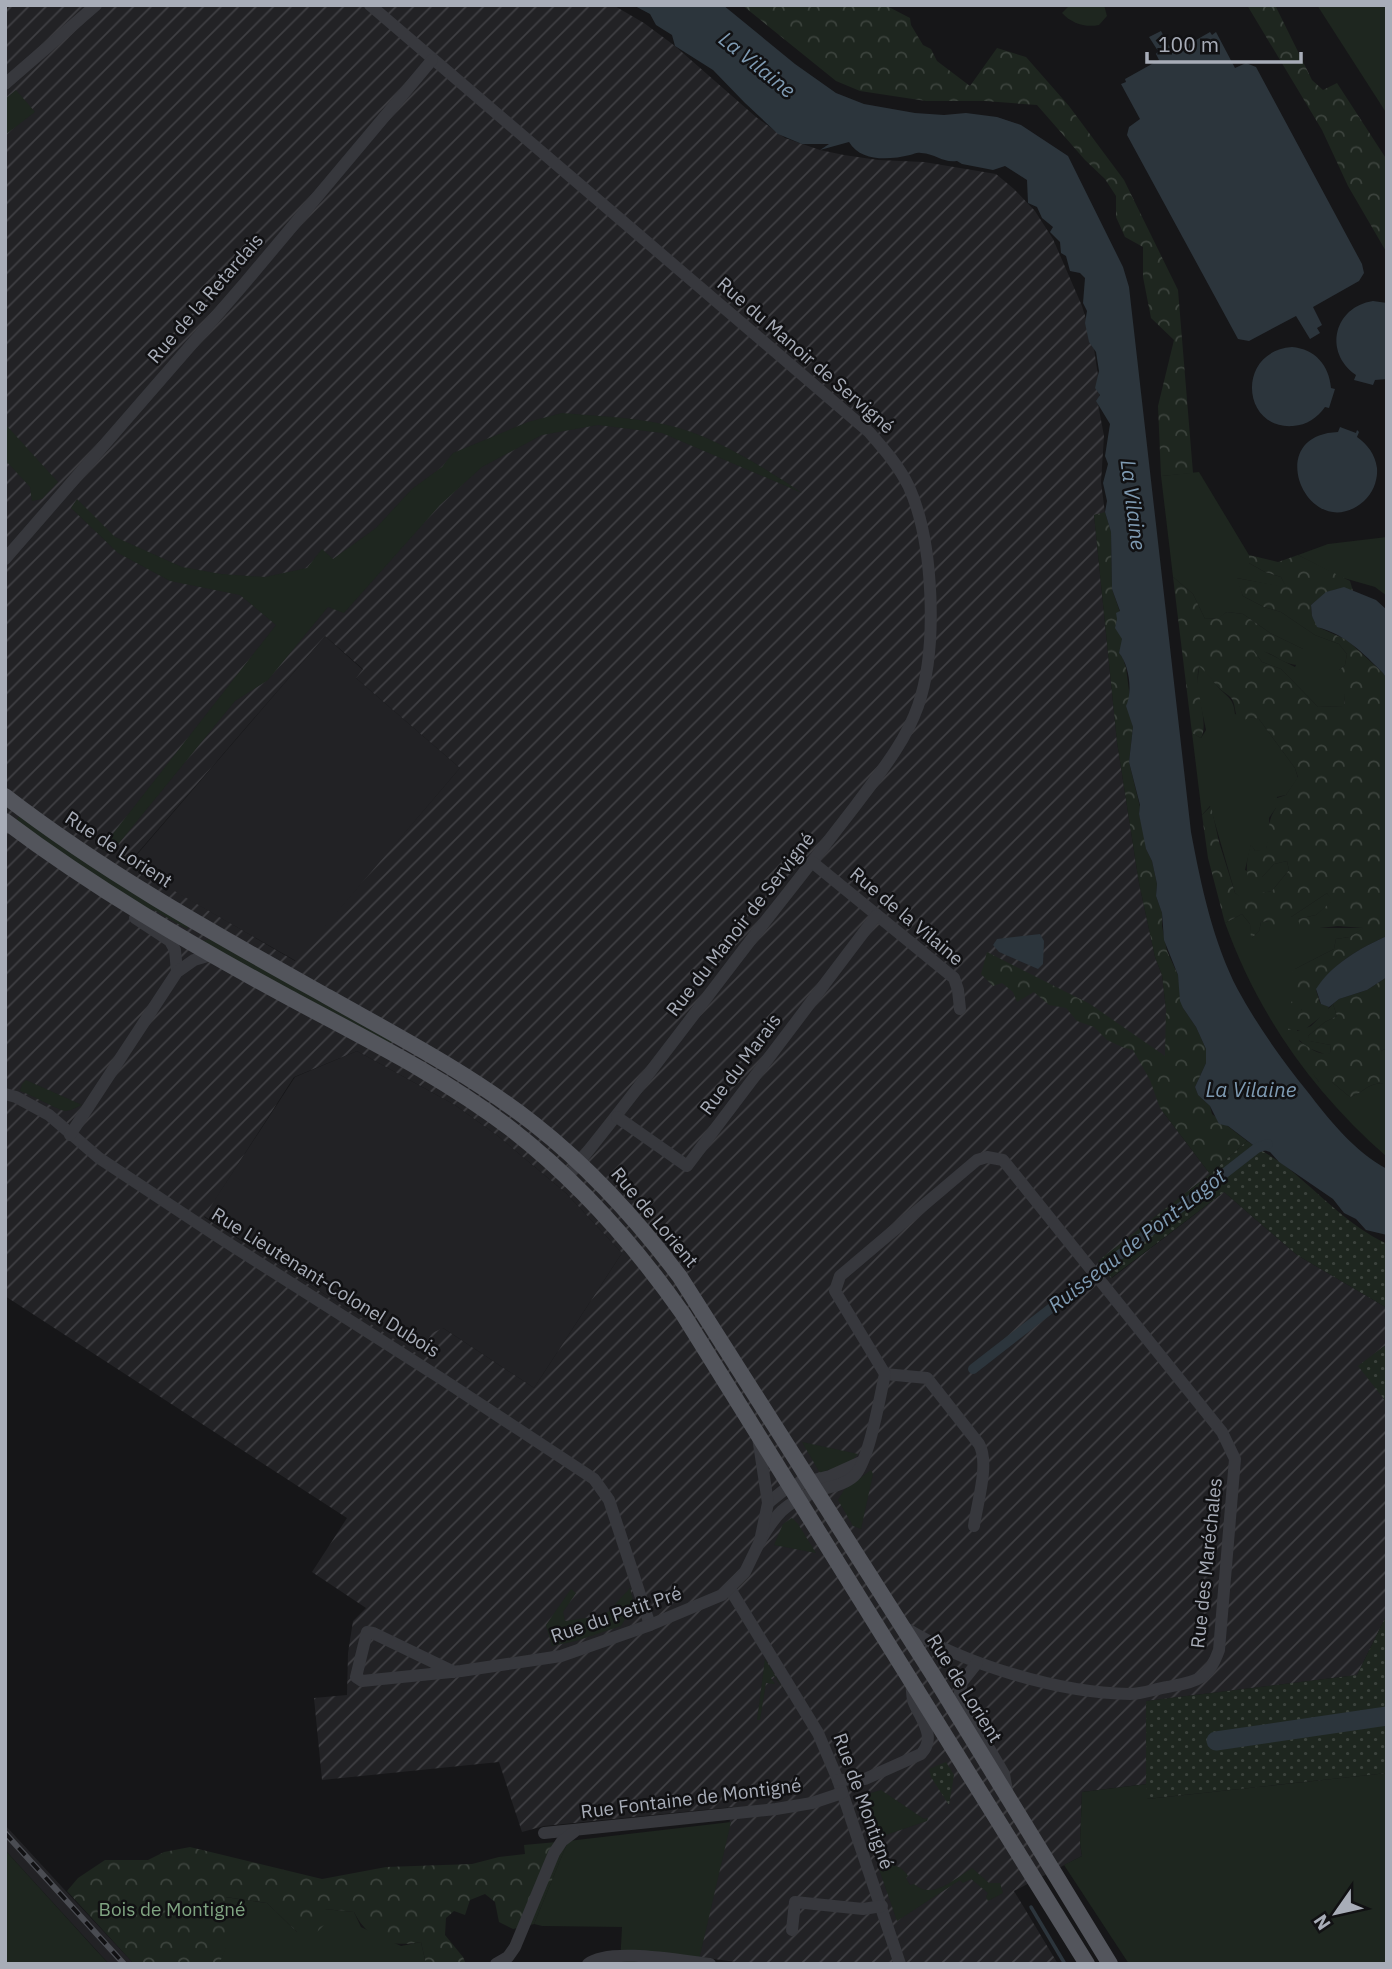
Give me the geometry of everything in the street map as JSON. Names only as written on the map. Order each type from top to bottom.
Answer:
[{"type":"main road","name":"Rue de Lorient","points":[[5,796],[115,874],[399,1046],[537,1150],[567,1177],[630,1243],[683,1314],[1087,1964]]},
{"type":"main road","name":"Rue de Lorient","points":[[5,821],[104,892],[211,955],[486,1088],[579,1163],[645,1232],[680,1277],[901,1626],[1110,1964]]},
{"type":"main road","points":[[683,1314],[697,1305]]},
{"type":"street","points":[[5,84],[96,5]]},
{"type":"street","name":"Rue du Manoir de Servigné","points":[[370,5],[869,432],[887,451],[909,488],[920,523],[930,594],[929,654],[921,693],[903,738],[617,1117],[567,1177]]},
{"type":"street","name":"Rue de la Retardais","points":[[5,559],[244,284],[432,60]]},
{"type":"street","name":"Rue de la Vilaine","points":[[812,862],[954,978],[960,1009]]},
{"type":"street","name":"Rue de Lorient","points":[[104,892],[110,902],[170,940],[175,950],[177,972]]},
{"type":"street","name":"Rue du Marais","points":[[617,1117],[687,1166],[876,916]]},
{"type":"street","points":[[192,944],[214,933]]},
{"type":"street","points":[[70,1135],[177,972],[194,960],[211,955]]},
{"type":"street","name":"Rue Lieutenant-Colonel Dubois","points":[[5,1094],[49,1115],[99,1157],[220,1238],[442,1378],[594,1479],[609,1500],[650,1625]]},
{"type":"street","name":"Rue des Maréchales","points":[[885,1374],[835,1291],[836,1283],[861,1257],[977,1160],[988,1157],[1003,1160],[1222,1432],[1235,1459],[1219,1650],[1213,1669],[1198,1681],[1132,1694],[1078,1689],[977,1663],[901,1626]]},
{"type":"street","points":[[768,1503],[812,1487],[848,1480],[856,1475],[869,1442],[885,1374],[927,1378],[984,1452],[974,1526]]},
{"type":"street","name":"Rue du Petit Pré","points":[[757,1433],[768,1503],[760,1541]]},
{"type":"street","name":"Rue du Petit Pré","points":[[454,1672],[367,1632],[356,1677],[362,1681],[454,1672],[561,1656],[710,1601],[730,1589],[751,1563],[760,1541],[793,1493]]},
{"type":"street","name":"Rue de Montigné","points":[[730,1589],[818,1733],[840,1786],[900,1964]]},
{"type":"street","points":[[977,1663],[962,1682],[958,1697],[1004,1774],[1008,1798]]},
{"type":"street","name":"Rue Fontaine de Montigné","points":[[544,1833],[574,1832],[799,1805],[840,1786],[865,1779],[921,1754],[928,1744],[928,1730],[912,1698],[911,1679]]},
{"type":"street","points":[[496,1964],[515,1947],[554,1853],[574,1832]]},
{"type":"street","points":[[792,1930],[795,1902],[863,1909],[882,1906]]},
{"type":"street","points":[[588,1964],[594,1959],[612,1955],[710,1964]]},
{"type":"shaded area","points":[[5,5],[613,5],[675,46],[756,117],[785,138],[844,155],[924,162],[996,174],[1014,189],[1035,211],[1053,239],[1082,306],[1093,342],[1100,389],[1098,404],[1104,436],[1101,482],[1105,513],[1094,515],[1117,742],[1139,883],[1155,957],[1162,975],[1166,1009],[1170,1067],[1160,1108],[1210,1174],[1098,1262],[1112,1278],[1224,1192],[1297,1255],[1387,1308],[1387,1344],[1359,1366],[1387,1403],[1387,1614],[1357,1675],[1146,1701],[1147,1784],[1082,1792],[1082,1856],[1014,1891],[1058,1964],[751,1964],[699,1957],[733,1807],[544,1826],[522,1832],[499,1762],[322,1780],[314,1698],[347,1695],[348,1653],[353,1621],[366,1608],[312,1572],[347,1518],[5,1296]],"holes":[[[325,636],[363,669],[356,678],[460,768],[295,961],[128,864]],[[357,1051],[455,1105],[498,1136],[566,1193],[622,1253],[534,1388],[443,1328],[432,1333],[424,1346],[424,1358],[204,1217],[294,1077]]]},
{"type":"shaded area","points":[[325,636],[363,670],[356,678],[460,768],[296,961],[128,865]]},
{"type":"shaded area","points":[[357,1051],[455,1105],[498,1136],[566,1193],[622,1253],[534,1388],[443,1328],[426,1360],[204,1216],[295,1077]]},
{"type":"shaded area","points":[[5,1825],[134,1964],[109,1964],[5,1850]]},
{"type":"green space","points":[[742,5],[885,5],[910,18],[911,25],[923,45],[931,49],[937,61],[970,86],[997,48],[1026,57],[1069,106],[1124,180],[1178,290],[1193,473],[1161,476],[1158,406],[1174,340],[1151,318],[1143,277],[1143,247],[1125,237],[1116,217],[1116,196],[1105,179],[1037,105],[985,101],[926,101],[860,91],[836,81]]},
{"type":"green space","points":[[1070,5],[1104,5],[1107,16],[1099,25],[1079,24],[1062,13]]},
{"type":"green space","points":[[1247,5],[1275,5],[1312,80],[1323,90],[1337,83],[1387,160],[1387,253],[1348,186],[1322,130]]},
{"type":"green space","points":[[1317,5],[1387,5],[1387,114]]},
{"type":"green space","points":[[16,90],[35,112],[5,135],[5,99]]},
{"type":"green space","points":[[562,413],[638,420],[700,435],[736,452],[802,493],[662,433],[598,425],[542,435],[482,467],[440,505],[344,613],[328,607],[268,680],[235,701],[111,853],[101,849],[276,625],[240,595],[170,581],[118,553],[71,508],[77,499],[115,537],[182,567],[221,574],[265,577],[307,568],[322,549],[333,559],[376,528],[412,489],[442,467],[453,453],[528,422]]},
{"type":"green space","points":[[5,424],[58,482],[42,499],[32,501],[30,487],[5,460]]},
{"type":"green space","points":[[1199,472],[1249,555],[1249,563],[1281,577],[1287,588],[1237,578],[1243,596],[1281,612],[1315,635],[1339,644],[1347,654],[1345,665],[1339,670],[1345,695],[1344,706],[1318,707],[1281,669],[1262,662],[1253,650],[1262,650],[1295,667],[1303,649],[1270,633],[1243,614],[1227,612],[1219,618],[1205,619],[1193,594],[1173,577],[1161,476]]},
{"type":"green space","points":[[1105,512],[1111,532],[1112,589],[1120,612],[1117,619],[1123,643],[1119,653],[1126,668],[1133,727],[1129,762],[1140,807],[1146,849],[1152,861],[1157,884],[1156,896],[1162,913],[1167,951],[1178,975],[1183,1008],[1206,1049],[1206,1063],[1195,1087],[1198,1095],[1210,1106],[1212,1114],[1247,1141],[1210,1174],[1160,1108],[1150,1080],[1133,1050],[1107,1040],[1094,1027],[1077,1021],[1066,1008],[1049,1005],[1034,992],[1017,1002],[1013,992],[1002,983],[993,986],[981,974],[987,952],[1090,1004],[1165,1056],[1166,1009],[1162,975],[1155,957],[1139,883],[1117,742],[1094,515]]},
{"type":"green space","points":[[1387,537],[1387,596],[1375,587],[1340,577],[1298,555],[1328,544]]},
{"type":"green space","points":[[1249,555],[1278,562],[1298,555],[1350,581],[1353,591],[1336,589],[1326,594],[1311,605],[1312,616],[1320,628],[1347,640],[1387,679],[1387,936],[1347,958],[1330,972],[1316,990],[1320,1003],[1329,1007],[1327,1012],[1304,1030],[1288,1030],[1289,1021],[1302,1010],[1297,1004],[1289,1006],[1295,996],[1295,988],[1287,988],[1283,983],[1295,969],[1334,949],[1336,939],[1350,937],[1363,928],[1338,926],[1301,930],[1298,919],[1316,915],[1332,901],[1327,893],[1291,917],[1291,926],[1283,930],[1274,930],[1268,921],[1261,922],[1259,931],[1251,939],[1250,924],[1242,914],[1225,923],[1208,858],[1202,815],[1211,806],[1235,893],[1241,897],[1243,890],[1252,886],[1261,893],[1272,891],[1289,870],[1287,861],[1274,864],[1262,877],[1249,882],[1248,854],[1251,844],[1255,851],[1266,849],[1269,823],[1276,808],[1271,800],[1286,795],[1298,777],[1295,768],[1259,719],[1249,717],[1244,721],[1239,720],[1232,699],[1199,666],[1198,685],[1204,723],[1201,738],[1192,733],[1173,577],[1193,594],[1205,619],[1218,618],[1227,612],[1243,614],[1270,633],[1303,649],[1307,664],[1298,665],[1261,651],[1254,651],[1262,662],[1281,669],[1318,707],[1344,706],[1345,695],[1335,681],[1339,670],[1345,665],[1347,654],[1339,644],[1315,635],[1281,612],[1243,596],[1236,578],[1286,587],[1281,577],[1249,563]]},
{"type":"green space","points":[[1199,665],[1230,698],[1235,714],[1259,719],[1295,768],[1298,778],[1286,795],[1277,797],[1276,808],[1269,818],[1270,833],[1266,850],[1255,851],[1251,845],[1245,870],[1262,877],[1274,864],[1287,861],[1289,870],[1272,891],[1241,898],[1235,893],[1210,806],[1202,815],[1192,733],[1201,738],[1206,730],[1197,688]]},
{"type":"green space","points":[[20,815],[189,925],[187,929],[154,910],[142,908],[15,822]]},
{"type":"green space","points":[[1327,893],[1333,901],[1316,915],[1298,919],[1311,928],[1364,928],[1350,937],[1336,939],[1334,949],[1295,969],[1295,996],[1302,1010],[1297,1031],[1311,1026],[1333,1004],[1337,1016],[1308,1036],[1310,1041],[1331,1045],[1327,1055],[1308,1048],[1299,1040],[1308,1066],[1319,1082],[1332,1082],[1350,1097],[1372,1085],[1383,1083],[1381,1051],[1387,1048],[1387,1157],[1335,1106],[1291,1050],[1254,990],[1225,923],[1242,914],[1250,924],[1252,938],[1259,931],[1261,922],[1291,926],[1291,917]]},
{"type":"green space","points":[[213,938],[392,1042],[388,1045],[202,941]]},
{"type":"green space","points":[[1387,977],[1387,1048],[1381,1051],[1386,1073],[1383,1083],[1372,1085],[1350,1097],[1332,1082],[1319,1082],[1291,1045],[1297,1040],[1317,1052],[1330,1053],[1331,1045],[1309,1041],[1308,1036],[1337,1016],[1333,1004],[1339,999],[1367,990]]},
{"type":"green space","points":[[26,1080],[82,1105],[67,1111],[57,1108],[20,1091]]},
{"type":"green space","points":[[1247,1141],[1288,1168],[1360,1228],[1387,1244],[1387,1308],[1297,1255],[1224,1192],[1111,1278],[1098,1261],[1210,1174]]},
{"type":"green space","points":[[1387,1344],[1387,1403],[1358,1366]]},
{"type":"green space","points":[[802,1442],[858,1454],[851,1462],[820,1473]]},
{"type":"green space","points":[[871,1470],[873,1474],[861,1529],[853,1526],[838,1500],[844,1490]]},
{"type":"green space","points":[[792,1518],[816,1553],[774,1545],[783,1524]]},
{"type":"green space","points":[[630,1588],[634,1604],[621,1626],[552,1646],[546,1625],[571,1589],[576,1593],[563,1612],[565,1621],[608,1612]]},
{"type":"green space","points":[[1387,1614],[1387,1773],[1146,1799],[1146,1701],[1357,1675]]},
{"type":"green space","points":[[765,1659],[784,1690],[774,1676],[771,1678],[775,1684],[766,1683],[760,1720],[757,1720]]},
{"type":"green space","points":[[946,1762],[954,1775],[949,1805],[931,1777],[929,1769]]},
{"type":"green space","points":[[1387,1773],[1387,1964],[1129,1964],[1064,1865],[1082,1856],[1082,1792],[1147,1784],[1147,1799]]},
{"type":"green space","points":[[881,1790],[924,1819],[928,1818],[927,1821],[877,1838],[869,1837],[857,1797]]},
{"type":"green space","points":[[731,1822],[698,1964],[620,1964],[622,1927],[534,1924],[568,1841]]},
{"type":"green space","name":"Bois de Montigné","points":[[568,1841],[534,1924],[513,1929],[499,1922],[495,1902],[485,1894],[470,1900],[465,1915],[454,1911],[446,1918],[445,1935],[466,1964],[426,1964],[421,1942],[400,1944],[382,1940],[366,1929],[354,1912],[325,1909],[326,1923],[317,1932],[297,1932],[267,1903],[226,1897],[229,1941],[219,1964],[134,1964],[67,1891],[78,1878],[105,1860],[148,1860],[164,1852],[190,1847],[322,1879],[386,1867],[472,1864],[525,1854],[524,1845]]},
{"type":"green space","points":[[5,1850],[94,1948],[109,1964],[5,1964]]},
{"type":"green space","points":[[888,1865],[897,1866],[904,1871],[910,1885],[928,1890],[944,1886],[972,1868],[989,1883],[1000,1883],[1003,1893],[988,1901],[988,1893],[971,1879],[963,1883],[960,1880],[897,1921],[879,1869]]},
{"type":"green space","points":[[225,1897],[267,1903],[297,1932],[325,1909],[354,1912],[361,1927],[401,1946],[421,1942],[426,1964],[219,1964],[228,1941]]},
{"type":"water","name":"La Vilaine","points":[[633,5],[723,5],[795,64],[836,93],[864,104],[915,113],[966,113],[997,117],[1021,125],[1068,156],[1123,267],[1129,287],[1191,832],[1215,933],[1238,990],[1279,1055],[1343,1134],[1387,1169],[1387,1235],[1366,1230],[1356,1219],[1344,1213],[1333,1199],[1279,1162],[1270,1152],[1257,1148],[1228,1126],[1219,1124],[1210,1106],[1198,1095],[1195,1087],[1206,1063],[1206,1049],[1180,1001],[1178,975],[1164,940],[1162,913],[1156,896],[1157,884],[1152,861],[1146,849],[1139,814],[1140,805],[1129,762],[1133,727],[1126,706],[1129,678],[1119,653],[1122,639],[1115,628],[1116,613],[1120,611],[1112,589],[1111,532],[1105,512],[1107,501],[1103,483],[1108,464],[1105,456],[1110,424],[1096,401],[1100,395],[1095,388],[1099,371],[1096,352],[1089,342],[1085,323],[1085,278],[1080,273],[1070,271],[1066,256],[1061,253],[1060,242],[1050,232],[1053,227],[1042,218],[1037,207],[1028,203],[1027,180],[1005,166],[993,170],[919,153],[876,158],[854,149],[849,142],[820,150],[829,144],[802,144],[778,134],[713,70],[675,46],[672,35],[656,25],[650,14]]},
{"type":"water","points":[[1161,31],[1169,46],[1172,45],[1177,51],[1210,32],[1212,35],[1216,32],[1235,68],[1246,63],[1256,67],[1362,264],[1364,273],[1359,281],[1313,307],[1322,325],[1317,328],[1320,333],[1310,339],[1296,316],[1249,341],[1238,339],[1127,135],[1129,127],[1140,119],[1121,84],[1159,60],[1156,54],[1158,51],[1149,37]]},
{"type":"water","points":[[1373,301],[1387,303],[1387,379],[1375,380],[1373,385],[1354,380],[1356,375],[1339,355],[1337,343],[1342,321],[1349,312]]},
{"type":"water","points":[[1292,347],[1314,355],[1324,365],[1331,388],[1335,389],[1329,408],[1325,407],[1307,422],[1293,426],[1276,424],[1263,416],[1255,404],[1252,390],[1254,375],[1261,362],[1274,352]]},
{"type":"water","points":[[1340,427],[1359,432],[1357,437],[1370,450],[1377,468],[1376,482],[1370,494],[1364,501],[1344,512],[1326,510],[1311,501],[1301,485],[1297,468],[1301,451],[1314,438],[1338,432]]},
{"type":"water","points":[[1344,587],[1376,600],[1387,610],[1387,679],[1353,645],[1336,634],[1317,627],[1311,605],[1326,592]]},
{"type":"water","points":[[1040,934],[1044,941],[1043,964],[1038,969],[999,952],[993,945],[997,939]]},
{"type":"water","points":[[1387,936],[1387,977],[1367,990],[1339,999],[1329,1007],[1321,1004],[1316,989],[1330,972],[1357,951]]},
{"type":"waterway","name":"Ruisseau de Pont-Lagot","points":[[973,1369],[1257,1148],[1268,1144]]},
{"type":"waterway","points":[[1216,1741],[1387,1716]]},
{"type":"waterway","points":[[1031,1907],[1065,1964]]},
{"type":"railway","points":[[5,1833],[124,1964]]}]
